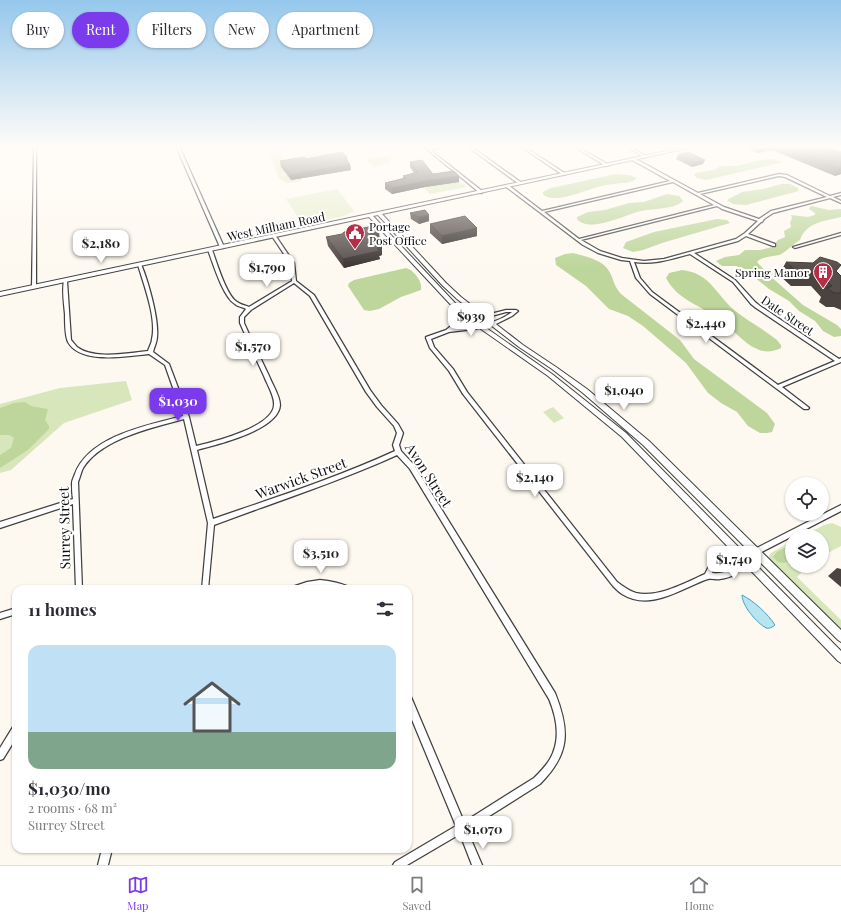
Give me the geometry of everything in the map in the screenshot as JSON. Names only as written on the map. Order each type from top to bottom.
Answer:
[{"type":"street","points":[[34,287],[35,186]]},
{"type":"street","points":[[195,186],[222,247]]},
{"type":"street","points":[[474,186],[481,192]]},
{"type":"street","name":"West Milham Road","points":[[0,294],[505,186]]},
{"type":"street","points":[[507,186],[578,240],[599,252],[632,261],[664,260],[737,240],[747,235],[767,215],[778,210],[841,194]]},
{"type":"street","points":[[542,212],[650,186]]},
{"type":"street","points":[[683,186],[736,214],[761,221]]},
{"type":"street","points":[[697,194],[730,186]]},
{"type":"street","points":[[808,186],[841,202]]},
{"type":"street","points":[[578,240],[717,205]]},
{"type":"street","points":[[380,214],[444,284],[483,317],[521,346],[569,378],[624,423],[756,552],[841,638]]},
{"type":"street","points":[[371,216],[437,288],[472,320],[550,375],[624,436],[841,658]]},
{"type":"street","points":[[747,235],[774,245]]},
{"type":"street","points":[[795,247],[840,235]]},
{"type":"street","points":[[194,449],[249,432],[266,422],[276,411],[277,405],[274,394],[242,323],[242,318],[249,309],[294,281],[292,263],[274,236]]},
{"type":"street","points":[[210,250],[230,298],[236,304],[246,306],[249,309]]},
{"type":"street","name":"Date Street","points":[[691,253],[739,285],[752,303],[758,308],[840,361]]},
{"type":"street","points":[[632,261],[638,278],[651,293],[806,408]]},
{"type":"street","points":[[140,265],[154,320],[155,338],[150,352]]},
{"type":"street","points":[[65,280],[69,340],[72,346],[84,353],[93,355],[106,356],[150,352],[167,364],[186,417],[211,522],[205,585]]},
{"type":"street","name":"Avon Street","points":[[294,281],[309,291],[312,295],[368,391],[396,425],[400,433],[396,445],[398,452],[412,467],[552,696],[558,709],[562,736],[556,757],[545,773],[537,781],[462,828]]},
{"type":"street","points":[[448,331],[458,331],[491,323],[512,316],[516,311],[506,311],[457,324],[448,331],[428,338],[432,347],[451,370],[472,402],[607,576],[620,590],[645,598],[652,597],[678,590],[708,575],[721,576],[740,567],[744,558]]},
{"type":"street","points":[[778,387],[840,361]]},
{"type":"street","name":"Surrey Street","points":[[78,585],[76,500],[77,475],[81,466],[97,450],[127,434],[186,417]]},
{"type":"street","name":"Warwick Street","points":[[211,522],[346,474],[398,452]]},
{"type":"street","points":[[0,525],[76,500]]},
{"type":"street","points":[[708,575],[712,566],[730,557],[744,558],[841,508]]},
{"type":"street","points":[[306,585],[312,583],[323,583],[338,585]]},
{"type":"street","points":[[0,616],[12,612]]},
{"type":"street","points":[[412,709],[477,865]]},
{"type":"street","points":[[1,753],[12,736]]},
{"type":"street","points":[[398,865],[462,828]]},
{"type":"street","points":[[103,865],[107,853]]},
{"type":"green space","points":[[466,186],[467,187],[430,194],[423,187]]},
{"type":"green space","points":[[559,186],[599,186],[572,195],[555,198],[548,197],[543,194],[543,192]]},
{"type":"green space","points":[[772,186],[795,186],[798,188],[799,191],[746,205],[733,204],[727,200],[742,192]]},
{"type":"green space","points":[[337,189],[354,211],[344,216],[303,225],[286,199]]},
{"type":"green space","points":[[667,194],[679,196],[683,201],[674,206],[641,211],[599,224],[583,223],[577,219],[577,217],[588,212],[605,210],[629,203],[644,202]]},
{"type":"green space","points":[[811,206],[829,210],[841,209],[841,217],[823,221],[811,226],[803,234],[800,240],[784,252],[779,255],[764,258],[757,262],[769,275],[803,305],[837,325],[841,329],[841,336],[834,337],[823,331],[815,321],[799,311],[789,301],[769,289],[743,268],[736,266],[722,266],[716,261],[725,257],[739,255],[745,250],[760,250],[772,247],[778,240],[785,237],[784,231],[791,227],[791,215],[808,217],[815,215],[815,213],[809,209]]},
{"type":"green space","points":[[717,219],[727,220],[730,223],[643,250],[633,252],[623,248],[626,242],[654,232]]},
{"type":"green space","points":[[573,253],[593,259],[603,264],[611,274],[616,288],[621,294],[680,340],[694,359],[767,413],[775,424],[772,432],[760,433],[748,426],[737,412],[721,403],[708,393],[686,363],[643,326],[628,316],[609,309],[586,286],[556,265],[555,258]]},
{"type":"green space","points":[[406,268],[412,271],[417,277],[421,283],[421,290],[401,297],[379,309],[370,311],[364,310],[348,286],[349,283],[354,280]]},
{"type":"green space","points":[[682,270],[699,275],[706,279],[727,304],[777,340],[781,345],[781,348],[766,351],[752,346],[714,315],[683,297],[671,286],[666,278],[669,273]]},
{"type":"green space","points":[[126,381],[132,400],[64,423],[11,470],[0,473],[0,404],[60,388]]},
{"type":"green space","points":[[25,402],[31,406],[48,409],[45,420],[49,426],[49,429],[28,450],[0,468],[0,455],[11,448],[14,438],[9,435],[0,435],[0,408],[14,403]]},
{"type":"green space","points":[[553,407],[564,418],[554,423],[543,412]]},
{"type":"green space","points":[[832,523],[841,527],[841,546],[829,552],[829,529],[816,529]]},
{"type":"green space","points":[[785,545],[785,573],[801,573],[797,577],[841,620],[841,633],[770,561],[769,556],[771,553]]},
{"type":"green space","points":[[785,548],[785,563],[778,562],[773,557],[777,552]]},
{"type":"water","points":[[742,595],[760,608],[775,625],[771,628],[762,626],[747,609]]},
{"type":"building","points":[[425,210],[429,215],[419,217],[410,213]]},
{"type":"building","points":[[465,216],[477,228],[442,236],[430,224]]},
{"type":"building","name":"Portage Post Office","points":[[373,226],[379,232],[371,233],[382,246],[377,248],[379,251],[343,259],[326,237],[342,234],[344,232]]},
{"type":"building","points":[[820,257],[837,262],[841,265],[836,271],[841,276],[841,293],[834,293],[827,288],[832,286],[819,273],[798,273],[786,262],[813,263]]},
{"type":"place","name":"Portage Post Office","points":[[355,250]]},
{"type":"place","name":"Spring Manor","points":[[823,289]]}]
